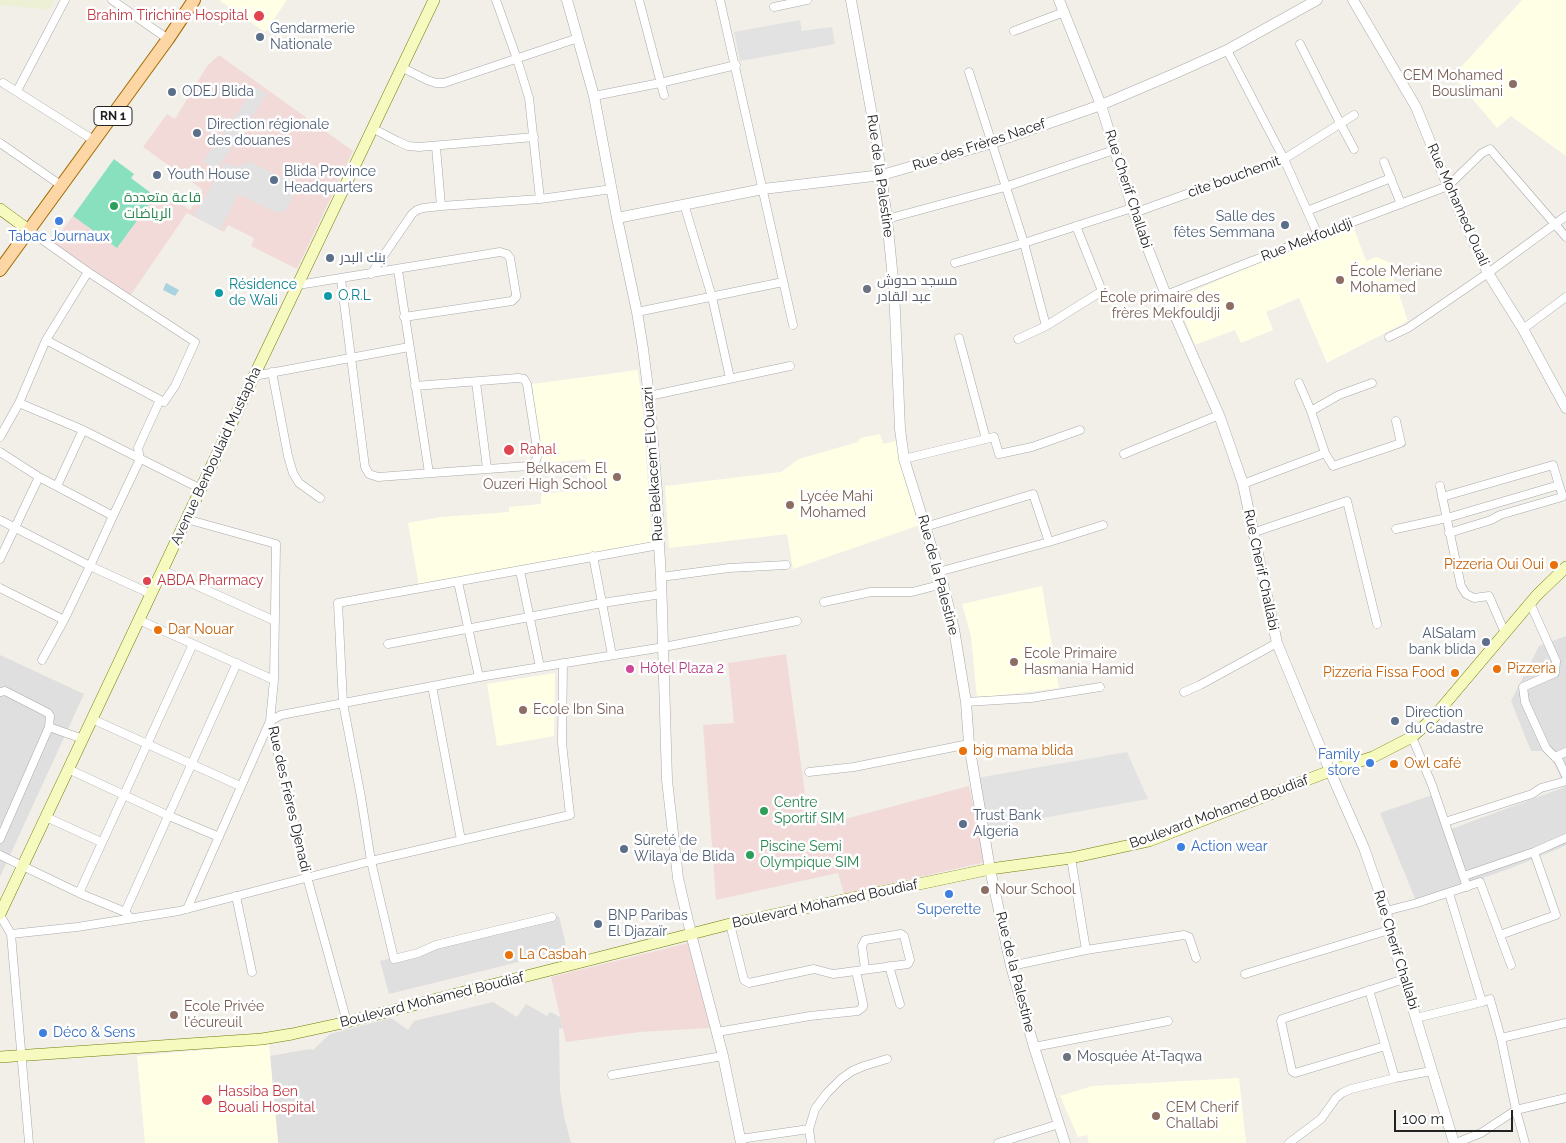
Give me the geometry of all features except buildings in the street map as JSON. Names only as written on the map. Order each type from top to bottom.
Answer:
[{"type":"main road","name":"RN 1","points":[[0,270],[95,141],[194,0]]},
{"type":"main road","name":"Avenue Benboulaid Mustapha","points":[[0,914],[431,1]]},
{"type":"main road","points":[[0,209],[30,231]]},
{"type":"main road","name":"Boulevard Mohamed Boudiaf","points":[[0,1057],[262,1039],[300,1033],[730,924],[990,869],[1071,858],[1149,841],[1373,756],[1412,737],[1433,718],[1530,603],[1566,567]]},
{"type":"street","points":[[17,91],[65,0]]},
{"type":"street","points":[[112,0],[168,39]]},
{"type":"street","points":[[496,0],[529,98],[540,199]]},
{"type":"street","points":[[639,0],[664,95]]},
{"type":"street","points":[[720,0],[793,325]]},
{"type":"street","points":[[774,7],[807,0]]},
{"type":"street","name":"Rue de la Palestine","points":[[852,0],[882,175],[894,288],[900,429],[904,459],[943,584],[954,629],[966,702],[969,744],[990,869],[1012,966],[1034,1047],[1065,1143]]},
{"type":"street","name":"Rue Cherif Challabi","points":[[1059,0],[1101,105],[1133,211],[1166,295],[1219,415],[1243,484],[1277,643],[1364,848],[1386,911],[1431,1071],[1455,1143]]},
{"type":"street","name":"Rue des Frères Nacef","points":[[617,218],[763,189],[882,175],[992,143],[1101,105],[1176,73],[1227,50],[1317,0]]},
{"type":"street","name":"Rue Mohamed Ouali","points":[[1353,0],[1416,107],[1448,186],[1488,273],[1523,329],[1566,408]]},
{"type":"street","name":"Rue Belkacem El Ouazri","points":[[570,1],[594,96],[637,312],[649,396],[657,492],[658,545],[662,577],[667,780],[678,878],[718,1032],[740,1141]]},
{"type":"street","points":[[1014,31],[1064,12]]},
{"type":"street","points":[[401,67],[436,83],[444,83],[578,38]]},
{"type":"street","points":[[1300,44],[1354,149]]},
{"type":"street","points":[[1227,50],[1284,160],[1318,236]]},
{"type":"street","points":[[594,96],[736,65]]},
{"type":"street","points":[[969,72],[1024,243],[1046,326]]},
{"type":"street","points":[[3,82],[95,141]]},
{"type":"street","name":"cite bouchemit","points":[[955,263],[1076,226],[1133,211],[1284,160],[1354,115]]},
{"type":"street","points":[[372,128],[408,146],[418,147],[436,147],[534,137]]},
{"type":"street","points":[[0,143],[62,186]]},
{"type":"street","points":[[436,147],[441,206]]},
{"type":"street","points":[[887,220],[1005,187],[1114,150]]},
{"type":"street","points":[[1448,186],[1482,153],[1490,150],[1566,236]]},
{"type":"street","points":[[1384,162],[1401,204]]},
{"type":"street","points":[[1307,211],[1390,178]]},
{"type":"street","name":"Rue Mekfouldji","points":[[1166,295],[1448,186]]},
{"type":"street","points":[[371,274],[412,214],[423,208],[540,199],[612,189]]},
{"type":"street","points":[[684,204],[712,297],[730,378]]},
{"type":"street","points":[[1389,337],[1408,328],[1566,216]]},
{"type":"street","points":[[1018,339],[1046,326],[1102,291],[1076,226]]},
{"type":"street","points":[[30,231],[88,272],[195,342],[175,386],[164,402],[46,340]]},
{"type":"street","points":[[298,286],[503,253],[510,258],[516,294],[514,299],[404,317]]},
{"type":"street","points":[[398,270],[429,473]]},
{"type":"street","points":[[0,437],[19,403],[46,340],[88,272]]},
{"type":"street","points":[[342,279],[367,471],[374,477],[378,477],[532,465],[536,462],[538,455],[526,381],[518,378],[415,386]]},
{"type":"street","points":[[637,312],[782,282]]},
{"type":"street","points":[[1523,329],[1566,297]]},
{"type":"street","points":[[959,338],[986,438]]},
{"type":"street","points":[[254,376],[409,347]]},
{"type":"street","points":[[649,396],[790,366]]},
{"type":"street","points":[[272,372],[293,473],[298,483],[320,498]]},
{"type":"street","points":[[476,382],[487,468]]},
{"type":"street","points":[[1299,383],[1311,410],[1325,453],[1333,466],[1401,443],[1396,421]]},
{"type":"street","points":[[1311,410],[1339,395],[1372,383]]},
{"type":"street","points":[[42,660],[64,620],[140,459],[138,448],[160,400]]},
{"type":"street","points":[[19,403],[83,430],[201,489]]},
{"type":"street","points":[[1124,454],[1219,415]]},
{"type":"street","points":[[57,486],[83,430]]},
{"type":"street","points":[[904,459],[994,437],[999,454],[1032,447],[1080,430]]},
{"type":"street","points":[[0,452],[39,477],[113,516]]},
{"type":"street","points":[[1243,484],[1325,453]]},
{"type":"street","points":[[1442,497],[1553,465],[1562,494],[1562,497],[1500,515],[1491,520],[1449,533]]},
{"type":"street","points":[[0,559],[39,477]]},
{"type":"street","points":[[1440,486],[1461,586],[1466,594],[1474,598],[1489,596],[1505,633]]},
{"type":"street","points":[[1396,529],[1447,518],[1559,486]]},
{"type":"street","points":[[925,527],[1033,494],[1049,542]]},
{"type":"street","points":[[1252,533],[1347,501],[1378,624]]},
{"type":"street","name":"Rue des Frères Djenadi","points":[[186,519],[276,544],[274,680],[270,721],[307,877],[347,1022]]},
{"type":"street","points":[[0,520],[90,566],[151,594]]},
{"type":"street","points":[[938,572],[1049,542],[1103,525]]},
{"type":"street","points":[[552,917],[436,945],[394,958],[371,861],[343,703],[338,603],[658,545]]},
{"type":"street","points":[[594,556],[612,655]]},
{"type":"street","points":[[662,577],[729,568],[786,566]]},
{"type":"street","points":[[162,570],[275,621]]},
{"type":"street","points":[[520,571],[540,667]]},
{"type":"street","points":[[458,582],[479,677]]},
{"type":"street","points":[[824,602],[872,592],[912,592],[943,584]]},
{"type":"street","points":[[0,588],[64,620]]},
{"type":"street","points":[[388,644],[468,630],[530,616],[662,594]]},
{"type":"street","points":[[1530,603],[1556,661],[1555,673],[1523,687],[1525,702],[1546,748],[1560,759],[1566,776]]},
{"type":"street","points":[[139,620],[274,680]]},
{"type":"street","points":[[187,909],[270,721],[281,715],[479,677],[664,647],[797,621]]},
{"type":"street","points":[[1184,692],[1200,686],[1277,643]]},
{"type":"street","points":[[79,893],[193,644]]},
{"type":"street","points":[[124,912],[237,663]]},
{"type":"street","points":[[11,934],[77,927],[187,909],[371,861],[570,815],[562,743],[563,663]]},
{"type":"street","points":[[432,686],[461,840]]},
{"type":"street","points":[[966,702],[1031,698],[1100,687]]},
{"type":"street","points":[[0,692],[9,692],[48,713],[50,727],[0,838]]},
{"type":"street","points":[[92,719],[240,786]]},
{"type":"street","points":[[50,727],[83,740]]},
{"type":"street","points":[[1412,737],[1468,887]]},
{"type":"street","points":[[809,772],[854,766],[969,744]]},
{"type":"street","points":[[1560,759],[1566,752]]},
{"type":"street","points":[[68,769],[218,837]]},
{"type":"street","points":[[1445,822],[1566,781]]},
{"type":"street","points":[[46,817],[101,842]]},
{"type":"street","points":[[1464,876],[1534,852],[1566,838]]},
{"type":"street","points":[[1500,936],[1556,915],[1534,852]]},
{"type":"street","points":[[0,855],[22,867],[124,912],[131,918]]},
{"type":"street","points":[[1071,858],[1086,950]]},
{"type":"street","points":[[1386,911],[1480,882],[1511,964]]},
{"type":"street","points":[[1448,893],[1482,1002]]},
{"type":"street","points":[[236,896],[252,972]]},
{"type":"street","points":[[0,914],[11,934],[29,1143]]},
{"type":"street","points":[[730,924],[746,983],[814,969],[833,974],[906,964],[909,962],[905,937],[903,935],[865,940],[862,946],[866,969]]},
{"type":"street","points":[[1245,974],[1390,930]]},
{"type":"street","points":[[1012,966],[1086,950],[1186,935],[1189,936],[1196,958]]},
{"type":"street","points":[[889,966],[900,1004]]},
{"type":"street","points":[[718,1032],[810,1016],[858,1011],[863,1007],[856,971]]},
{"type":"street","points":[[1385,1046],[1297,1073],[1292,1071],[1281,1024],[1282,1019],[1404,979]]},
{"type":"street","points":[[1368,990],[1395,1078]]},
{"type":"street","points":[[1416,1018],[1490,999],[1525,1143]]},
{"type":"street","points":[[1034,1047],[1168,1021]]},
{"type":"street","points":[[1501,1038],[1566,1023]]},
{"type":"street","points":[[612,1075],[723,1056]]},
{"type":"street","points":[[811,1143],[809,1129],[816,1109],[827,1093],[852,1070],[887,1059]]},
{"type":"street","points":[[1289,1143],[1320,1119],[1342,1093],[1350,1089],[1431,1071]]},
{"type":"street","points":[[1455,1143],[1481,1133],[1516,1110],[1566,1098]]},
{"type":"street","points":[[998,1143],[1059,1124]]},
{"type":"street","points":[[740,1141],[809,1129]]},
{"type":"shaded area","points":[[0,0],[54,0],[49,10],[0,5]]},
{"type":"shaded area","name":"Brahim Tirichine Hospital","points":[[219,0],[287,0],[265,32]]},
{"type":"shaded area","name":"CEM Mohamed Bouslimani","points":[[1522,0],[1566,0],[1566,156],[1511,116],[1497,128],[1453,76]]},
{"type":"shaded area","points":[[800,20],[802,31],[832,27],[835,44],[740,61],[734,32]]},
{"type":"shaded area","points":[[219,55],[353,151],[297,269],[251,246],[254,238],[228,225],[224,232],[187,213],[130,296],[53,242],[73,216],[117,248],[155,196],[166,204],[171,197],[190,210],[203,190],[143,147],[167,114],[175,119],[207,66]]},
{"type":"shaded area","points":[[256,87],[267,94],[216,171],[203,161]]},
{"type":"shaded area","points":[[250,162],[291,182],[292,198],[287,209],[278,213],[238,194],[220,230],[194,216],[225,163],[235,167]]},
{"type":"shaded area","name":"École Meriane Mohamed","points":[[1353,226],[1366,261],[1377,257],[1388,262],[1408,321],[1327,363],[1299,298],[1266,312],[1273,330],[1241,343],[1235,330],[1195,345],[1176,299],[1275,255]]},
{"type":"shaded area","name":"Belkacem El Ouzeri High School","points":[[638,370],[652,543],[419,586],[408,523],[441,517],[509,512],[509,507],[541,504],[541,494],[588,489],[585,459],[542,464],[532,384]]},
{"type":"shaded area","name":"Lycée Mahi Mohamed","points":[[880,434],[883,444],[896,441],[920,525],[793,569],[787,534],[669,548],[665,486],[781,472],[799,459],[858,442],[860,438]]},
{"type":"shaded area","name":"Ecole Primaire Hasmania Hamid","points":[[1042,586],[1059,688],[977,698],[971,636],[962,604]]},
{"type":"shaded area","points":[[1566,636],[1566,845],[1506,870],[1416,901],[1380,813],[1432,795],[1446,831],[1565,787],[1550,758],[1543,751],[1531,751],[1511,701],[1539,646]]},
{"type":"shaded area","points":[[786,654],[809,823],[828,819],[830,823],[969,786],[986,862],[844,894],[838,873],[716,900],[703,725],[734,723],[728,663]]},
{"type":"shaded area","points":[[0,655],[84,694],[0,877]]},
{"type":"shaded area","name":"Ecole Ibn Sina","points":[[555,673],[554,736],[497,746],[487,684]]},
{"type":"shaded area","points":[[1127,752],[1148,799],[987,828],[977,778]]},
{"type":"shaded area","points":[[559,916],[567,950],[389,994],[380,961]]},
{"type":"shaded area","points":[[688,943],[710,1028],[640,1032],[566,1042],[551,977]]},
{"type":"shaded area","points":[[493,1002],[517,1017],[526,1004],[547,1016],[550,1012],[560,1017],[563,1028],[559,1029],[560,1090],[571,1143],[278,1143],[270,1056],[313,1050],[330,1034],[391,1018],[408,1030],[414,1021]]},
{"type":"shaded area","name":"Hassiba Ben Bouali Hospital","points":[[269,1044],[278,1143],[145,1143],[137,1056]]},
{"type":"shaded area","name":"CEM Cherif Challabi","points":[[1239,1078],[1246,1143],[1089,1143],[1087,1135],[1078,1137],[1060,1096],[1092,1086]]},
{"type":"green space","name":"قاعة متعددة الرياضات","points":[[114,159],[134,174],[131,178],[155,196],[117,248],[73,216]]},
{"type":"water","points":[[166,283],[179,290],[175,296],[163,290]]},
{"type":"place","name":"Brahim Tirichine Hospital","points":[[259,16]]},
{"type":"place","name":"Gendarmerie Nationale","points":[[260,37]]},
{"type":"place","name":"CEM Mohamed Bouslimani","points":[[1513,84]]},
{"type":"place","name":"ODEJ Blida","points":[[172,92]]},
{"type":"place","name":"Direction régionale des douanes","points":[[197,133]]},
{"type":"place","name":"Youth House","points":[[157,175]]},
{"type":"place","name":"Blida Province Headquarters","points":[[274,180]]},
{"type":"place","name":"قاعة متعددة الرياضات","points":[[114,206]]},
{"type":"place","name":"Tabac Journaux","points":[[59,221]]},
{"type":"place","name":"Salle des fêtes Semmana","points":[[1285,225]]},
{"type":"place","name":"بنك البدر","points":[[330,258]]},
{"type":"place","name":"École Meriane Mohamed","points":[[1340,280]]},
{"type":"place","name":"مسجد حدوش عبد القادر","points":[[867,289]]},
{"type":"place","name":"Résidence de Wali","points":[[219,293]]},
{"type":"place","name":"O.R.L","points":[[328,296]]},
{"type":"place","name":"École primaire des frères Mekfouldji","points":[[1230,306]]},
{"type":"place","name":"Rahal","points":[[509,450]]},
{"type":"place","name":"Belkacem El Ouzeri High School","points":[[617,477]]},
{"type":"place","name":"Lycée Mahi Mohamed","points":[[790,505]]},
{"type":"place","name":"Pizzeria Oui Oui","points":[[1554,565]]},
{"type":"place","name":"ABDA Pharmacy","points":[[147,581]]},
{"type":"place","name":"Dar Nouar","points":[[158,630]]},
{"type":"place","name":"AlSalam bank blida","points":[[1486,642]]},
{"type":"place","name":"Ecole Primaire Hasmania Hamid","points":[[1014,662]]},
{"type":"place","name":"Hôtel Plaza 2","points":[[630,669]]},
{"type":"place","name":"Pizzeria","points":[[1497,669]]},
{"type":"place","name":"Pizzeria Fissa Food","points":[[1455,673]]},
{"type":"place","name":"Ecole Ibn Sina","points":[[523,710]]},
{"type":"place","name":"Direction du Cadastre","points":[[1395,721]]},
{"type":"place","name":"big mama blida","points":[[963,751]]},
{"type":"place","name":"Family store","points":[[1370,763]]},
{"type":"place","name":"Owl café","points":[[1394,764]]},
{"type":"place","name":"Centre Sportif SIM","points":[[764,811]]},
{"type":"place","name":"Trust Bank Algeria","points":[[963,824]]},
{"type":"place","name":"Action wear","points":[[1181,847]]},
{"type":"place","name":"Sûreté de Wilaya de Blida","points":[[624,849]]},
{"type":"place","name":"Piscine Semi Olympique SIM","points":[[750,855]]},
{"type":"place","name":"Nour School","points":[[985,890]]},
{"type":"place","name":"Superette","points":[[949,894]]},
{"type":"place","name":"BNP Paribas El Djazaïr","points":[[598,924]]},
{"type":"place","name":"La Casbah","points":[[509,955]]},
{"type":"place","name":"Ecole Privée l'écureuil","points":[[174,1015]]},
{"type":"place","name":"Déco & Sens","points":[[43,1033]]},
{"type":"place","name":"Mosquée At-Taqwa","points":[[1067,1057]]},
{"type":"place","name":"Hassiba Ben Bouali Hospital","points":[[207,1100]]},
{"type":"place","name":"CEM Cherif Challabi","points":[[1156,1116]]}]
